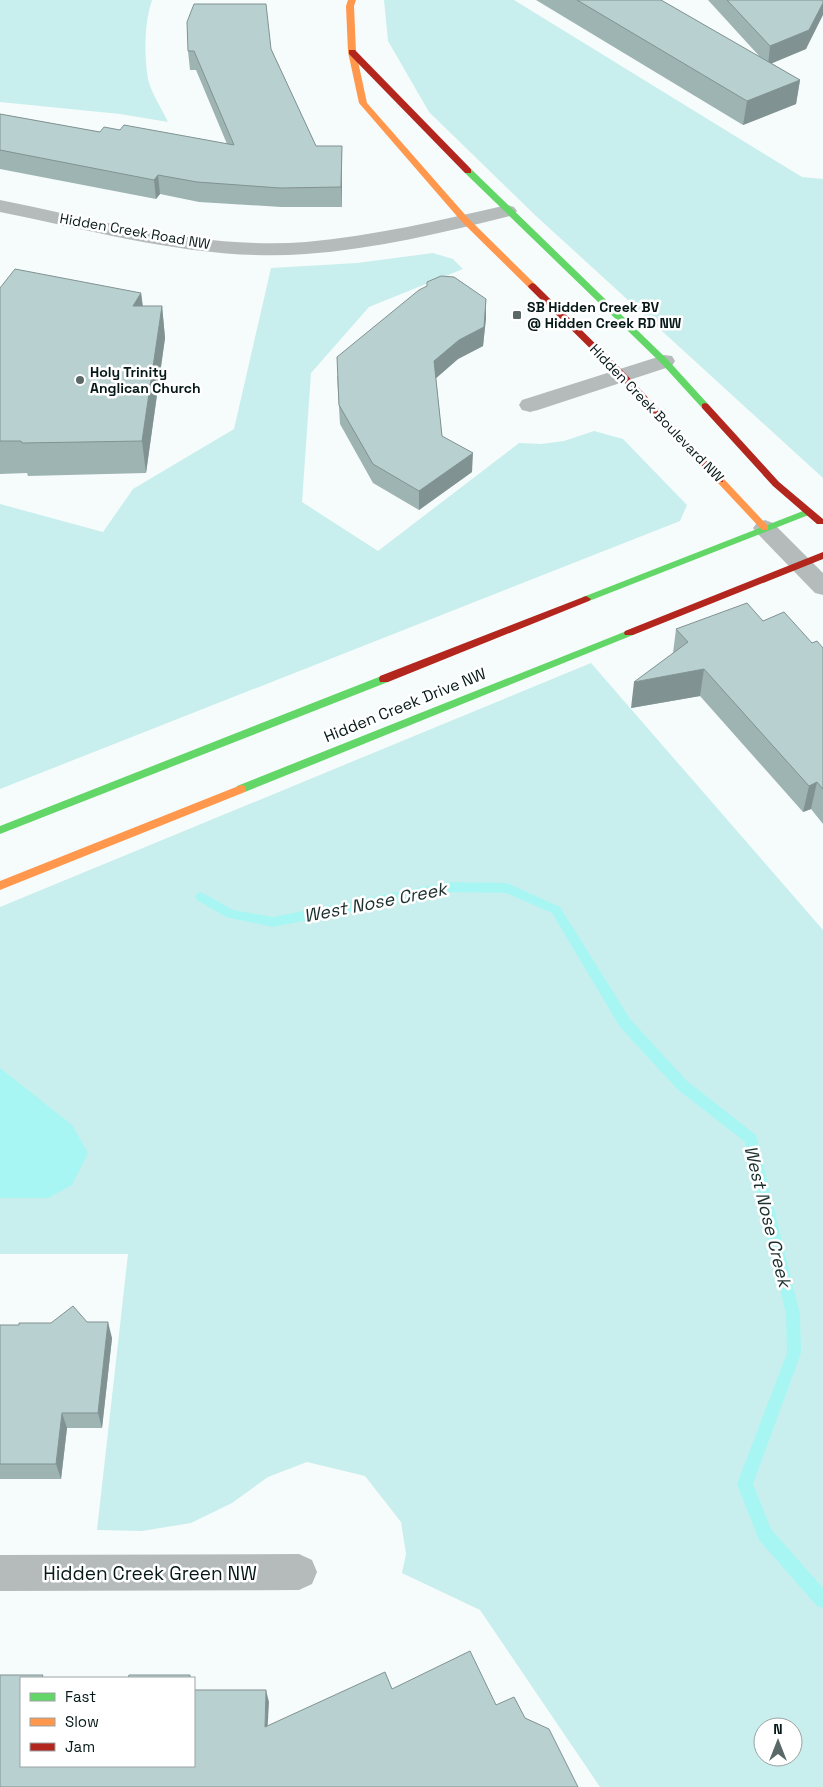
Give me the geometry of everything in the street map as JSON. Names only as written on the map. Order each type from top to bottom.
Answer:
[{"type":"street","name":"Hidden Creek Boulevard NW","points":[[352,0],[350,6],[352,52],[363,103],[466,220],[622,375],[798,563],[823,587]]},
{"type":"street","points":[[352,52],[507,212],[664,361],[776,484],[823,524]]},
{"type":"street","name":"Hidden Creek Road NW","points":[[0,206],[176,241],[231,247],[305,248],[386,238],[507,212]]},
{"type":"street","points":[[530,405],[664,361]]},
{"type":"street","name":"Hidden Creek Drive NW","points":[[0,830],[808,512]]},
{"type":"street","name":"Hidden Creek Drive NW","points":[[0,886],[798,563],[823,555]]},
{"type":"street","name":"Hidden Creek Green NW","points":[[0,1574],[299,1572]]},
{"type":"shaded area","points":[[0,0],[152,0],[146,29],[145,49],[148,79],[168,122],[120,114],[0,102]]},
{"type":"shaded area","points":[[384,0],[514,0],[802,177],[823,179],[823,478],[536,216],[429,112],[388,41]]},
{"type":"shaded area","points":[[433,253],[453,259],[463,269],[369,307],[311,373],[302,502],[378,551],[519,443],[541,444],[564,441],[594,431],[623,439],[687,505],[680,521],[0,789],[0,504],[103,532],[133,489],[234,429],[271,268],[357,263]]},
{"type":"shaded area","points":[[591,663],[823,930],[823,1787],[600,1787],[480,1610],[402,1573],[406,1554],[401,1522],[365,1476],[307,1462],[268,1477],[232,1503],[191,1523],[142,1531],[97,1530],[128,1254],[0,1254],[0,907]]},
{"type":"water","points":[[0,1068],[72,1125],[88,1153],[72,1185],[48,1198],[0,1198]]},
{"type":"building","points":[[577,0],[661,0],[800,80],[747,101]]},
{"type":"building","points":[[727,0],[823,0],[823,3],[809,30],[770,46]]},
{"type":"building","points":[[194,4],[266,4],[271,49],[316,146],[342,146],[341,187],[280,188],[197,182],[158,175],[154,180],[0,150],[0,114],[100,132],[104,127],[120,130],[124,125],[234,145],[194,51],[188,51],[187,22]]},
{"type":"building","name":"Holy Trinity Anglican Church","points":[[15,269],[141,293],[133,306],[162,306],[142,441],[22,443],[21,441],[0,441],[0,288]]},
{"type":"building","points":[[441,276],[454,277],[486,299],[484,327],[459,340],[434,361],[442,436],[473,453],[419,491],[373,464],[339,405],[337,357],[419,290],[427,286],[427,282]]},
{"type":"building","points":[[747,603],[763,621],[784,612],[812,643],[817,641],[823,648],[823,789],[817,782],[809,786],[704,669],[634,682],[688,642],[676,629]]},
{"type":"building","points":[[73,1306],[87,1322],[108,1322],[98,1413],[62,1413],[56,1464],[0,1464],[0,1325],[51,1323]]},
{"type":"building","points":[[470,1651],[496,1705],[514,1697],[525,1718],[549,1729],[578,1787],[0,1787],[0,1675],[43,1675],[42,1677],[20,1677],[20,1767],[195,1767],[195,1690],[266,1690],[265,1727],[385,1672],[392,1689]]},
{"type":"building","points":[[129,1675],[190,1675],[190,1677],[128,1677]]},
{"type":"waterway","name":"West Nose Creek","points":[[201,897],[230,914],[273,922],[447,887],[507,888],[556,910],[625,1023],[682,1085],[751,1139],[793,1314],[794,1353],[745,1484],[765,1534],[823,1600]]},
{"type":"traffic: fast","points":[[468,171],[664,361],[705,406]]},
{"type":"traffic: fast","points":[[586,599],[808,512]]},
{"type":"traffic: fast","points":[[241,789],[629,633]]},
{"type":"traffic: fast","points":[[0,830],[384,679]]},
{"type":"traffic: slow","points":[[352,0],[350,6],[352,52],[363,103],[465,220],[532,286]]},
{"type":"traffic: slow","points":[[720,480],[765,528]]},
{"type":"traffic: slow","points":[[0,886],[241,789]]},
{"type":"traffic: jam","points":[[352,52],[468,171]]},
{"type":"traffic: jam","points":[[532,286],[622,375],[720,480]]},
{"type":"traffic: jam","points":[[705,406],[776,484],[820,522]]},
{"type":"traffic: jam","points":[[629,633],[823,555]]},
{"type":"traffic: jam","points":[[384,679],[586,599]]},
{"type":"place","name":"SB Hidden Creek BV @ Hidden Creek RD NW","points":[[517,315]]},
{"type":"place","name":"Holy Trinity Anglican Church","points":[[80,380]]}]
